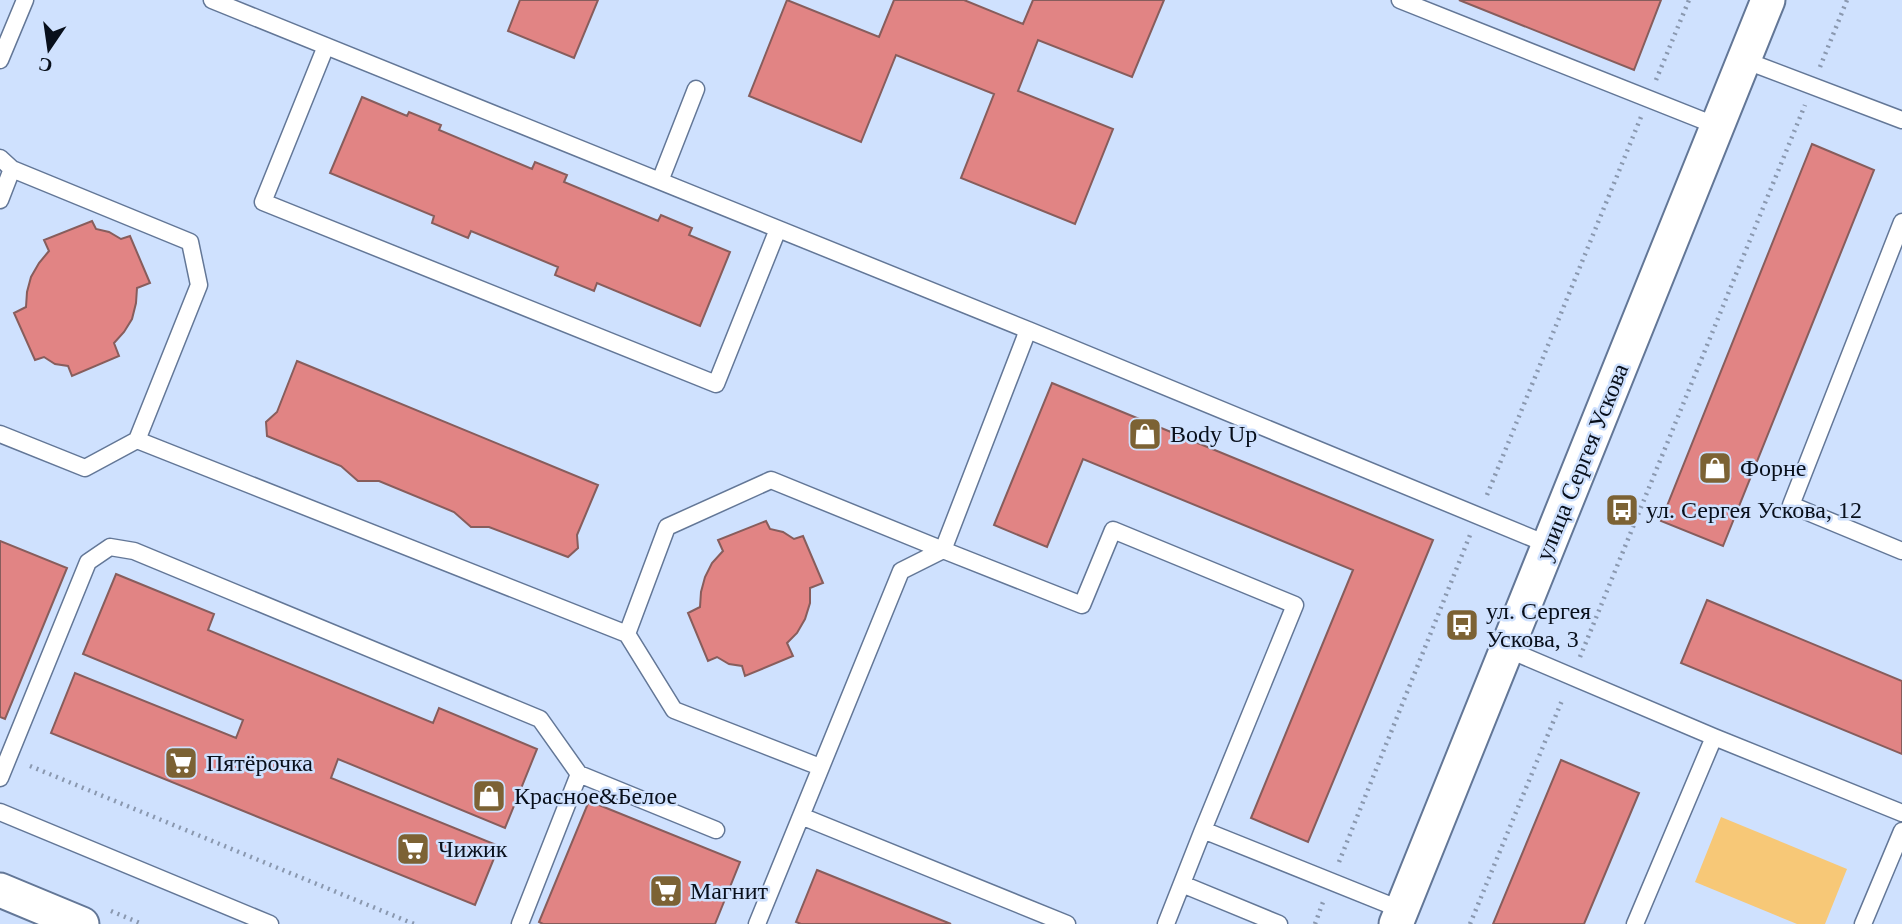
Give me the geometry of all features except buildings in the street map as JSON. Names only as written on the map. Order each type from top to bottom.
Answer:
[{"type":"street","name":"улица Сергея Ускова","points":[[1399,917],[1768,0]]},
{"type":"street","points":[[0,890],[82,924]]},
{"type":"lane","points":[[0,60],[25,0]]},
{"type":"lane","points":[[212,0],[1028,330],[1549,545]]},
{"type":"lane","points":[[1400,0],[1717,126]]},
{"type":"lane","points":[[326,46],[263,202],[289,213],[716,384],[778,229]]},
{"type":"lane","points":[[1744,60],[1902,120]]},
{"type":"lane","points":[[660,181],[696,89]]},
{"type":"lane","points":[[0,158],[12,169],[190,242],[199,285],[137,440],[85,468],[0,434]]},
{"type":"lane","points":[[0,200],[12,169]]},
{"type":"lane","points":[[1902,222],[1791,506],[1902,551]]},
{"type":"lane","points":[[757,924],[901,570],[943,550],[1028,330]]},
{"type":"lane","points":[[137,440],[626,634],[674,710],[820,767]]},
{"type":"lane","points":[[626,634],[667,527],[771,480],[1082,605],[1113,530],[1295,605],[1166,924]]},
{"type":"lane","points":[[0,778],[88,562],[110,547],[134,551],[540,719],[579,774],[716,830]]},
{"type":"lane","points":[[1507,649],[1902,813]]},
{"type":"lane","points":[[1635,924],[1714,737]]},
{"type":"lane","points":[[520,924],[579,774]]},
{"type":"lane","points":[[0,812],[270,924]]},
{"type":"lane","points":[[801,816],[1067,924]]},
{"type":"lane","points":[[1203,830],[1331,882],[1399,917]]},
{"type":"lane","points":[[1863,924],[1902,831]]},
{"type":"lane","points":[[1182,884],[1279,924]]},
{"type":"path","points":[[1315,924],[1451,580],[1689,0]]},
{"type":"path","points":[[1470,924],[1847,0]]},
{"type":"path","points":[[15,742],[30,766],[414,924]]},
{"type":"shaded area","points":[[1721,817],[1847,869],[1825,924],[1797,924],[1695,882]]},
{"type":"place","name":"Body Up","points":[[1145,434]]},
{"type":"place","name":"Форне","points":[[1715,468]]},
{"type":"place","name":"ул. Сергея Ускова, 12","points":[[1622,510]]},
{"type":"place","name":"ул. Сергея Ускова, 3","points":[[1462,625]]},
{"type":"place","name":"Пятёрочка","points":[[181,763]]},
{"type":"place","name":"Красное&Белое","points":[[489,796]]},
{"type":"place","name":"Чижик","points":[[413,849]]},
{"type":"place","name":"Магнит","points":[[666,891]]}]
